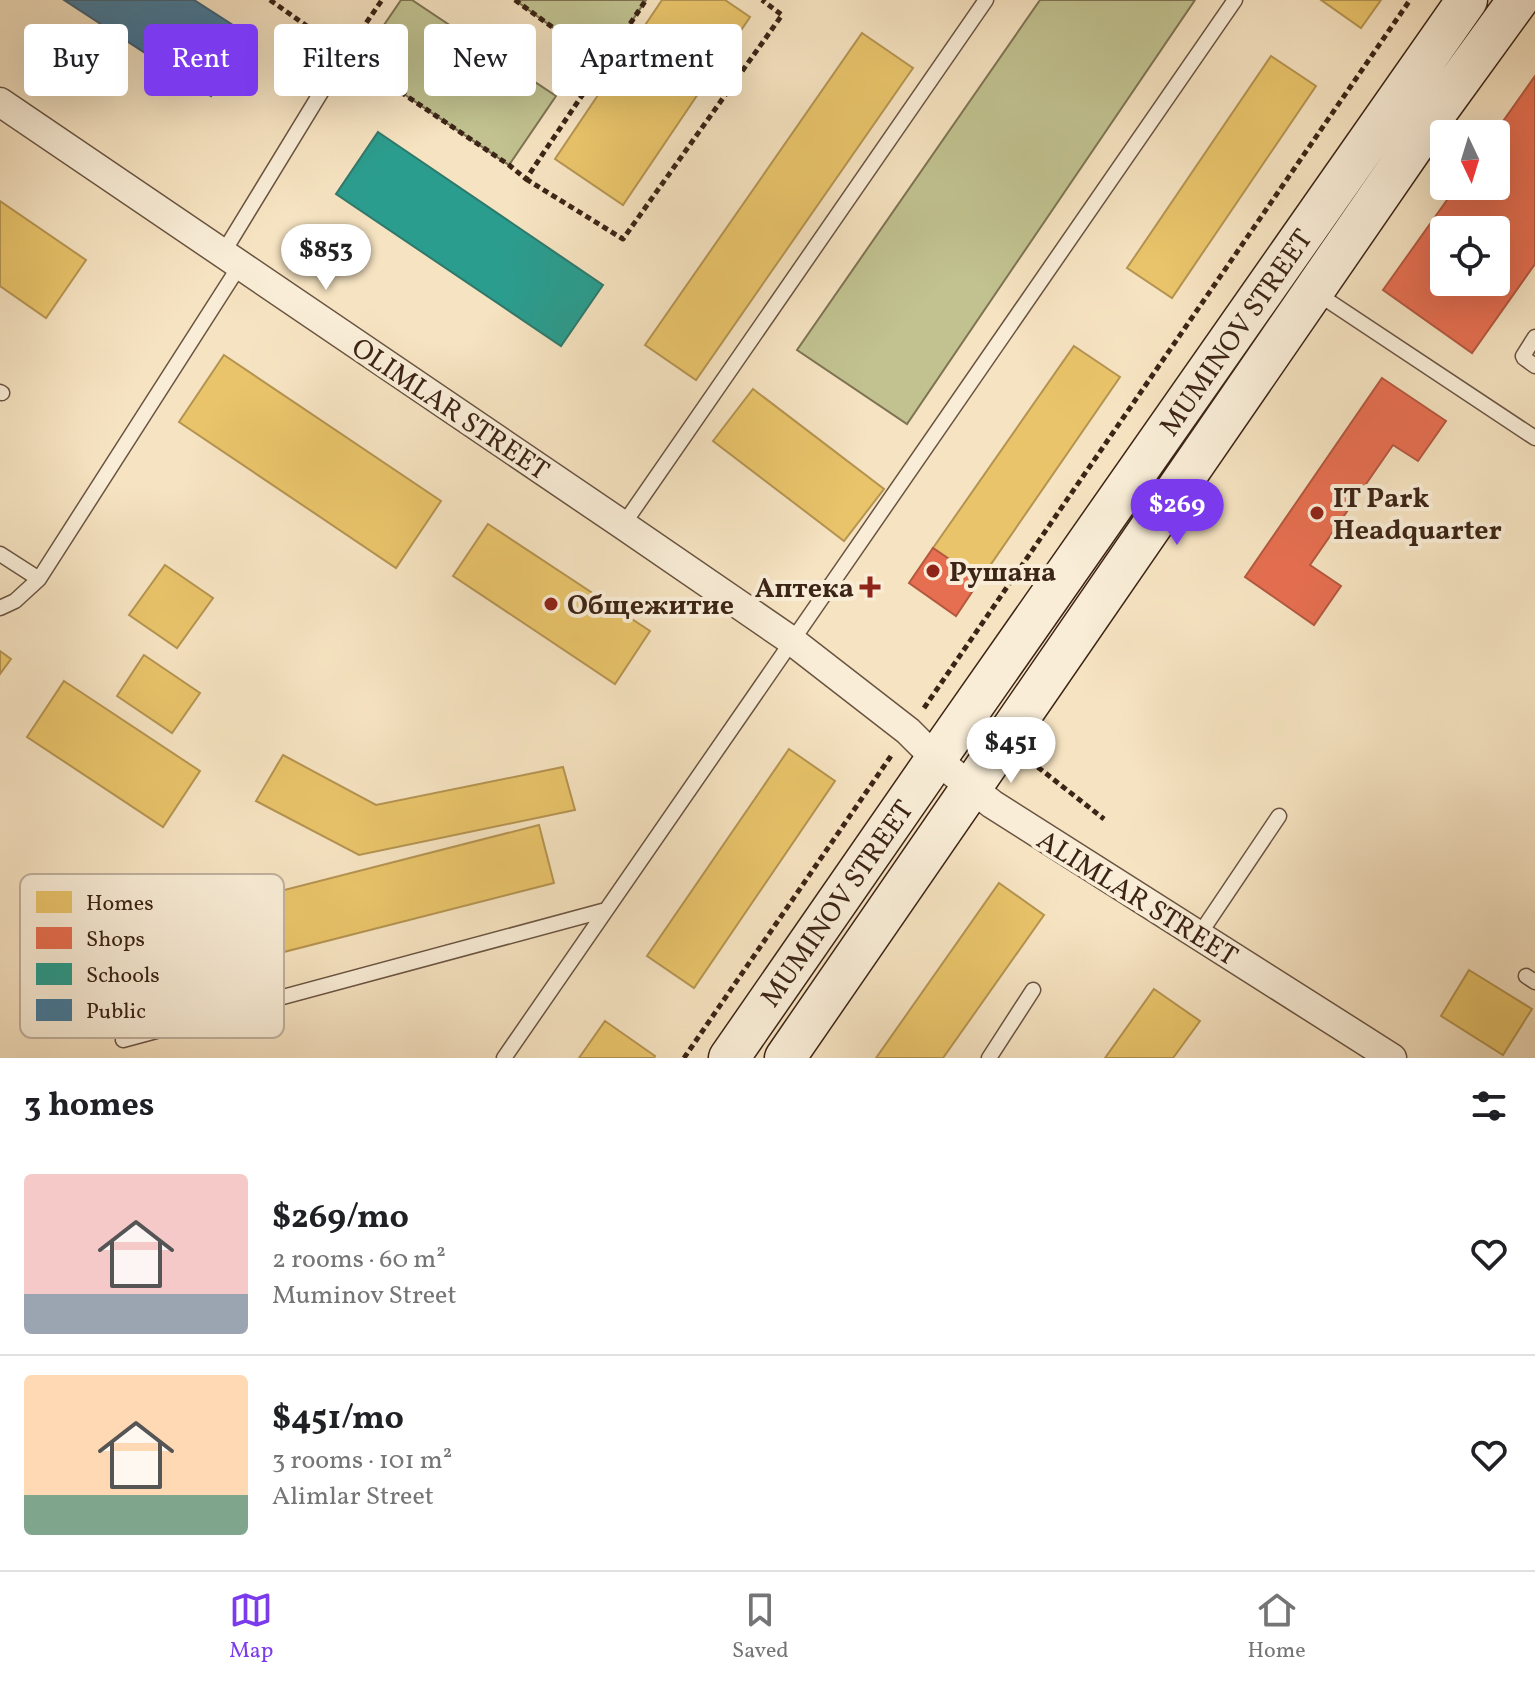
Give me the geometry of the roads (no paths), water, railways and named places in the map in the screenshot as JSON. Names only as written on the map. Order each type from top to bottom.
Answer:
[{"type":"main road","name":"MUMINOV STREET","points":[[729,1058],[1467,0]]},
{"type":"main road","name":"MUMINOV STREET","points":[[785,1058],[1432,118],[1521,0]]},
{"type":"street","name":"OLIMLAR STREET","points":[[0,102],[623,525]]},
{"type":"street","name":"АLIMLAR STREET","points":[[623,525],[792,641],[908,731],[936,759],[992,804],[1392,1058]]},
{"type":"lane","points":[[623,525],[986,0]]},
{"type":"lane","points":[[504,1058],[1235,0]]},
{"type":"lane","points":[[1521,0],[1535,8]]},
{"type":"lane","points":[[0,608],[15,601],[39,579],[231,259],[321,96]]},
{"type":"lane","points":[[1314,291],[1535,438]]},
{"type":"lane","points":[[1535,337],[1523,356],[1535,366]]},
{"type":"lane","points":[[0,554],[39,579]]},
{"type":"lane","points":[[1199,935],[1279,816]]},
{"type":"lane","points":[[284,997],[606,910]]},
{"type":"lane","points":[[989,1058],[1033,990]]},
{"type":"lane","points":[[123,1040],[130,1038]]},
{"type":"place","name":"IT Park Headquarter","points":[[1317,513]]},
{"type":"place","name":"Рушана","points":[[933,571]]},
{"type":"place","name":"Аптека","points":[[870,587]]},
{"type":"place","name":"Общежитие","points":[[551,604]]}]
